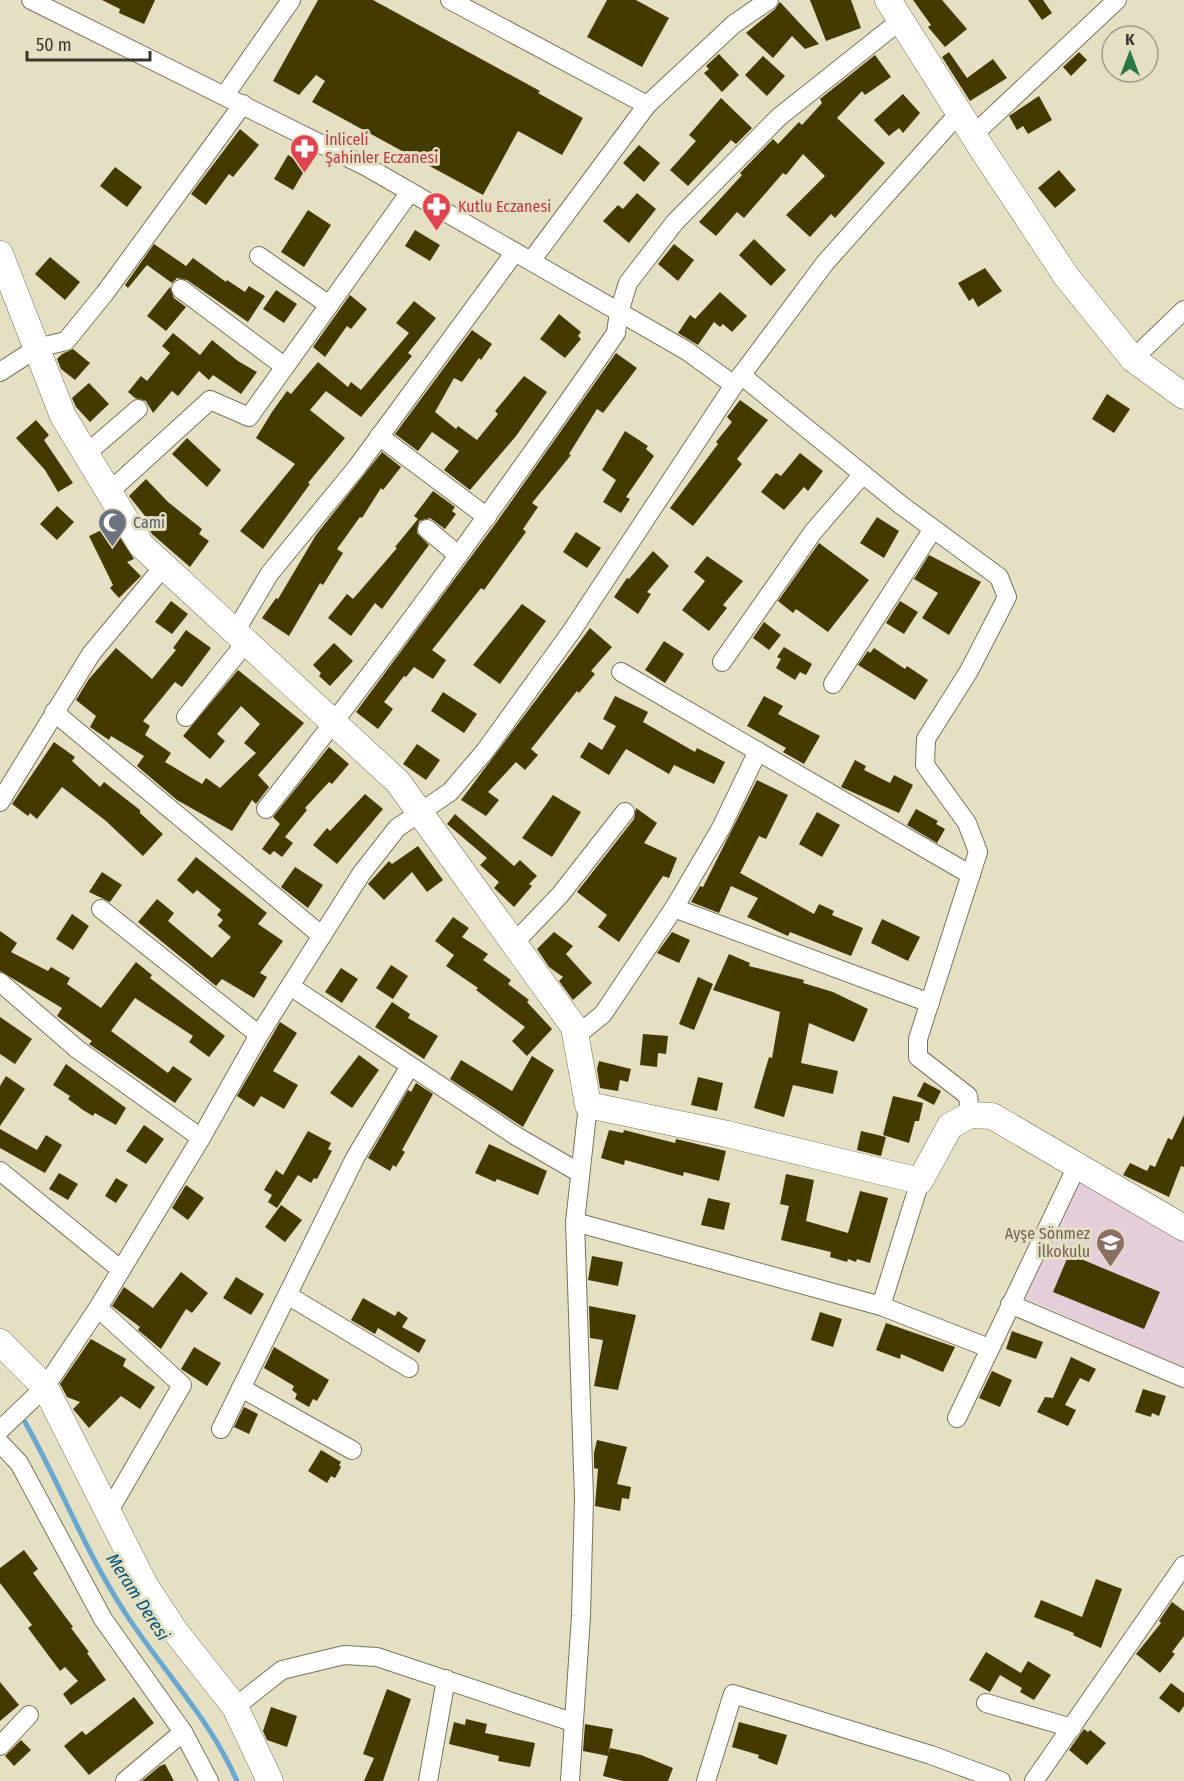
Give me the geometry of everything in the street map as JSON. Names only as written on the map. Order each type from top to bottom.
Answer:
[{"type":"street","points":[[32,0],[367,167],[738,380],[999,577],[1007,597],[969,671],[926,739],[925,765],[967,823],[978,852],[918,1039],[918,1057],[968,1096],[970,1115]]},
{"type":"street","points":[[225,95],[291,0]]},
{"type":"street","points":[[450,0],[647,105]]},
{"type":"street","points":[[531,261],[647,105],[734,24],[769,0]]},
{"type":"street","points":[[973,135],[1117,0]]},
{"type":"street","points":[[266,809],[335,722],[487,517],[616,333],[619,312],[628,283],[675,222],[779,117],[895,10],[973,135],[1066,276],[1133,359],[1184,396]]},
{"type":"street","points":[[0,372],[37,348],[66,341],[105,293],[243,104]]},
{"type":"street","points":[[209,1781],[183,1732],[103,1619],[1,1429],[45,1387],[98,1308],[201,1138],[259,1035],[361,874],[396,828],[450,792],[486,751],[571,632],[738,380],[825,263],[959,113]]},
{"type":"street","points":[[109,492],[210,400],[249,417],[410,192]]},
{"type":"street","points":[[186,717],[241,636],[270,573],[380,436],[515,252]]},
{"type":"street","points":[[0,254],[63,416],[141,545],[398,782],[574,1028],[588,1105],[575,1222],[584,1498],[581,1616],[572,1722],[570,1781]]},
{"type":"street","points":[[259,256],[329,305]]},
{"type":"street","points":[[181,289],[285,367]]},
{"type":"street","points":[[1133,359],[1184,310]]},
{"type":"street","points":[[86,454],[138,409]]},
{"type":"street","points":[[380,436],[487,517]]},
{"type":"street","points":[[722,662],[813,532],[863,474]]},
{"type":"street","points":[[427,529],[459,555]]},
{"type":"street","points":[[833,684],[933,529]]},
{"type":"street","points":[[0,802],[91,654],[164,566]]},
{"type":"street","points":[[621,672],[971,875]]},
{"type":"street","points":[[54,712],[322,936]]},
{"type":"street","points":[[576,1036],[603,1014],[674,908],[721,828],[758,751]]},
{"type":"street","points":[[514,942],[560,895],[625,812]]},
{"type":"street","points":[[674,908],[930,1003]]},
{"type":"street","points":[[101,909],[259,1035]]},
{"type":"street","points":[[0,982],[77,1049],[201,1138]]},
{"type":"street","points":[[290,986],[516,1136],[580,1173]]},
{"type":"street","points":[[221,1429],[355,1158],[410,1066]]},
{"type":"street","points":[[588,1105],[727,1134],[920,1180]]},
{"type":"street","points":[[881,1306],[920,1180],[950,1126],[970,1115],[992,1116],[1077,1166],[1182,1223]]},
{"type":"street","points":[[957,1418],[1077,1166]]},
{"type":"street","points":[[0,1171],[120,1269]]},
{"type":"street","points":[[575,1222],[881,1306],[989,1348]]},
{"type":"street","points":[[288,1296],[409,1368]]},
{"type":"street","points":[[1010,1304],[1184,1378]]},
{"type":"street","points":[[98,1308],[182,1385],[109,1511]]},
{"type":"street","points":[[0,1342],[45,1387],[145,1585],[175,1631],[235,1707],[270,1781]]},
{"type":"street","points":[[242,1388],[352,1450]]},
{"type":"street","points":[[1034,1781],[1184,1565]]},
{"type":"street","points":[[235,1707],[282,1670],[344,1655],[378,1656],[572,1722]]},
{"type":"street","points":[[428,1781],[446,1679]]},
{"type":"street","points":[[706,1781],[733,1694],[931,1755],[1001,1781]]},
{"type":"street","points":[[986,1702],[1072,1728]]},
{"type":"street","points":[[0,1746],[29,1715]]},
{"type":"street","points":[[125,1781],[183,1732]]},
{"type":"shaded area","name":"Ayşe Sönmez İlkokulu","points":[[1080,1178],[1184,1238],[1184,1368],[1023,1297]]},
{"type":"building","points":[[102,0],[155,0],[144,24],[119,13],[120,9]]},
{"type":"building","points":[[318,0],[373,0],[540,91],[538,93],[583,118],[562,155],[518,131],[483,195],[312,102],[325,81],[316,75],[299,95],[273,81]]},
{"type":"building","points":[[607,0],[636,0],[669,18],[642,67],[587,37]]},
{"type":"building","points":[[810,0],[851,0],[861,28],[826,41]]},
{"type":"building","points":[[913,0],[942,0],[967,29],[945,47],[928,27],[931,25]]},
{"type":"building","points":[[1028,0],[1043,0],[1052,13],[1042,20]]},
{"type":"building","points":[[780,2],[819,44],[805,49],[792,36],[773,58],[746,33],[775,9]]},
{"type":"building","points":[[949,52],[967,78],[993,59],[1007,78],[970,101],[942,57]]},
{"type":"building","points":[[1079,52],[1087,60],[1071,76],[1063,67]]},
{"type":"building","points":[[719,54],[739,75],[722,92],[704,73],[709,69],[706,66]]},
{"type":"building","points":[[875,55],[891,77],[865,95],[862,91],[837,118],[885,163],[835,218],[831,214],[810,237],[786,215],[825,176],[803,154],[786,175],[783,173],[744,218],[737,212],[716,236],[699,222],[742,175],[740,173],[773,139],[778,144],[799,122],[802,125],[822,103],[820,99]]},
{"type":"building","points":[[763,56],[785,76],[767,96],[745,75]]},
{"type":"building","points":[[903,94],[920,113],[903,133],[899,128],[889,136],[874,120]]},
{"type":"building","points":[[1039,96],[1052,120],[1028,134],[1023,126],[1017,130],[1009,116]]},
{"type":"building","points":[[721,98],[752,128],[736,144],[731,140],[688,186],[670,170],[696,141],[689,135]]},
{"type":"building","points":[[240,129],[259,145],[233,177],[229,174],[206,205],[191,194]]},
{"type":"building","points":[[639,145],[660,163],[644,182],[623,163]]},
{"type":"building","points":[[288,155],[307,166],[293,190],[274,179]]},
{"type":"building","points":[[115,167],[142,187],[127,207],[100,186]]},
{"type":"building","points":[[1059,170],[1076,190],[1055,208],[1038,188]]},
{"type":"building","points":[[637,193],[656,209],[629,243],[603,221],[618,205],[623,209]]},
{"type":"building","points":[[308,210],[331,225],[304,267],[281,252]]},
{"type":"building","points":[[415,230],[440,245],[430,261],[405,246]]},
{"type":"building","points":[[754,239],[786,270],[771,286],[739,255]]},
{"type":"building","points":[[154,244],[186,266],[193,258],[226,282],[227,280],[245,292],[249,286],[265,296],[248,322],[187,280],[177,278],[172,283],[147,265],[128,288],[125,285]]},
{"type":"building","points":[[674,244],[694,260],[678,281],[658,264]]},
{"type":"building","points":[[50,257],[80,282],[65,300],[35,274]]},
{"type":"building","points":[[985,268],[1002,291],[978,307],[973,298],[969,301],[958,283]]},
{"type":"building","points":[[170,287],[174,298],[186,307],[166,331],[147,316]]},
{"type":"building","points":[[276,290],[297,304],[284,323],[263,309]]},
{"type":"building","points":[[720,292],[747,316],[732,332],[723,324],[720,327],[714,322],[698,345],[678,333],[690,315],[695,319]]},
{"type":"building","points":[[350,295],[367,309],[351,329],[347,326],[325,357],[313,347]]},
{"type":"building","points":[[414,301],[436,318],[408,353],[412,356],[361,417],[326,391],[310,410],[345,438],[308,483],[310,484],[263,549],[240,531],[295,464],[256,438],[287,391],[291,394],[318,362],[348,387],[351,382],[361,390],[409,333],[396,323]]},
{"type":"building","points":[[559,314],[581,332],[578,336],[581,339],[565,358],[540,339]]},
{"type":"building","points":[[472,330],[492,344],[462,382],[454,378],[435,412],[456,429],[458,426],[477,440],[498,414],[495,411],[524,376],[547,392],[516,436],[470,490],[444,470],[459,451],[432,432],[418,451],[395,434]]},
{"type":"building","points":[[173,333],[200,355],[212,340],[238,361],[257,372],[241,394],[213,375],[209,380],[199,371],[178,396],[172,391],[153,413],[146,401],[135,398],[128,392],[141,376],[147,381],[170,353],[162,346]]},
{"type":"building","points":[[73,349],[90,363],[75,380],[61,369],[57,359]]},
{"type":"building","points":[[616,353],[637,368],[603,413],[597,409],[569,454],[571,455],[532,503],[538,507],[523,529],[526,532],[484,590],[481,588],[432,650],[446,660],[433,679],[414,667],[406,677],[404,676],[384,702],[393,709],[378,729],[356,712],[496,523]]},
{"type":"building","points":[[89,383],[109,404],[90,422],[76,407],[72,398]]},
{"type":"building","points":[[1107,394],[1130,409],[1114,433],[1092,419]]},
{"type":"building","points":[[740,400],[768,420],[737,459],[742,464],[693,526],[670,508],[718,444],[716,442],[732,422],[727,417]]},
{"type":"building","points":[[36,420],[49,435],[44,440],[73,483],[58,492],[45,470],[16,438]]},
{"type":"building","points":[[625,431],[648,446],[646,449],[654,456],[626,497],[630,499],[621,513],[603,502],[616,480],[602,470]]},
{"type":"building","points":[[187,438],[221,470],[207,487],[172,454]]},
{"type":"building","points":[[382,452],[401,467],[383,490],[381,488],[362,518],[360,517],[337,549],[343,553],[323,585],[320,583],[289,636],[262,618],[276,598],[278,599],[316,535]]},
{"type":"building","points":[[800,453],[823,471],[808,491],[804,487],[784,510],[761,492],[776,473],[781,476]]},
{"type":"building","points":[[146,479],[168,502],[202,529],[199,534],[209,541],[190,567],[152,534],[143,519],[145,516],[129,496]]},
{"type":"building","points":[[433,491],[455,507],[452,511],[456,514],[445,529],[430,518],[419,521],[417,533],[429,545],[382,609],[375,603],[351,636],[328,618],[347,594],[353,599],[397,548],[395,547],[418,519],[414,516]]},
{"type":"building","points":[[57,506],[74,522],[57,540],[40,524]]},
{"type":"building","points":[[877,517],[899,531],[884,558],[860,543]]},
{"type":"building","name":"Cami","points":[[112,525],[134,559],[127,562],[141,576],[119,598],[110,588],[113,585],[89,536]]},
{"type":"building","points":[[576,532],[601,548],[587,568],[563,552]]},
{"type":"building","points":[[819,543],[869,580],[828,632],[796,609],[793,613],[778,601]]},
{"type":"building","points":[[653,551],[669,566],[647,592],[651,594],[638,614],[614,597],[627,578],[629,579]]},
{"type":"building","points":[[929,555],[981,582],[949,635],[922,618],[938,593],[914,579]]},
{"type":"building","points":[[707,556],[743,581],[723,605],[727,608],[709,631],[682,610],[705,581],[694,572]]},
{"type":"building","points":[[171,601],[188,614],[172,634],[155,622]]},
{"type":"building","points":[[900,601],[918,612],[904,634],[886,623]]},
{"type":"building","points":[[522,604],[546,621],[500,684],[473,665]]},
{"type":"building","points":[[764,622],[781,635],[769,650],[753,638]]},
{"type":"building","points":[[590,628],[612,647],[591,671],[595,674],[579,693],[577,691],[531,749],[538,755],[525,770],[516,762],[488,792],[499,800],[486,816],[461,800]]},
{"type":"building","points":[[186,630],[211,648],[182,687],[175,682],[143,721],[150,726],[145,735],[171,753],[165,762],[202,784],[206,778],[220,788],[256,753],[244,743],[260,724],[241,706],[217,734],[225,741],[210,759],[183,736],[238,670],[304,723],[258,775],[269,787],[256,804],[252,800],[232,831],[177,800],[137,766],[144,756],[111,736],[109,740],[90,727],[96,716],[76,700],[89,679],[116,648],[152,679],[176,650],[173,648]]},
{"type":"building","points":[[664,641],[684,654],[665,683],[645,670]]},
{"type":"building","points":[[334,643],[353,661],[330,686],[319,676],[321,673],[313,665]]},
{"type":"building","points":[[784,647],[812,664],[806,675],[800,672],[795,680],[776,668],[781,659],[777,657]]},
{"type":"building","points":[[874,648],[905,669],[907,666],[928,680],[915,700],[858,665],[868,651],[870,653]]},
{"type":"building","points":[[443,692],[477,714],[464,733],[431,711]]},
{"type":"building","points":[[615,696],[648,712],[643,722],[695,752],[697,748],[725,762],[714,784],[674,765],[669,774],[626,749],[609,775],[580,757],[589,742],[602,750],[616,726],[603,719]]},
{"type":"building","points":[[764,696],[783,706],[778,714],[820,736],[804,764],[783,752],[786,748],[747,726]]},
{"type":"building","points":[[54,742],[75,757],[72,761],[100,787],[104,782],[140,810],[140,813],[163,834],[143,856],[106,821],[62,787],[37,819],[30,813],[28,816],[12,804]]},
{"type":"building","points":[[417,744],[440,760],[426,780],[403,764]]},
{"type":"building","points":[[329,747],[349,764],[332,784],[329,782],[305,808],[307,810],[285,837],[293,843],[282,857],[274,851],[270,855],[262,849],[280,824],[273,817]]},
{"type":"building","points":[[855,760],[866,766],[864,770],[890,783],[894,775],[913,785],[899,813],[841,787]]},
{"type":"building","points":[[757,780],[788,795],[766,839],[759,836],[740,873],[814,914],[819,904],[834,911],[832,915],[863,928],[851,956],[790,932],[788,936],[747,917],[758,898],[731,886],[719,913],[691,902],[700,886],[703,887]]},
{"type":"building","points":[[365,794],[383,809],[337,864],[313,845],[327,828],[330,831]]},
{"type":"building","points":[[553,795],[581,812],[552,857],[522,838]]},
{"type":"building","points":[[636,808],[657,823],[644,843],[677,858],[669,878],[663,876],[619,942],[598,927],[607,915],[577,892],[634,819]]},
{"type":"building","points":[[916,809],[938,821],[936,824],[945,829],[937,843],[907,825]]},
{"type":"building","points":[[817,812],[840,825],[822,857],[799,844]]},
{"type":"building","points":[[455,814],[514,866],[520,860],[537,876],[529,884],[532,886],[514,907],[494,888],[499,882],[480,865],[487,858],[447,824]]},
{"type":"building","points":[[418,846],[443,880],[427,892],[412,872],[384,900],[368,884],[389,861],[392,864]]},
{"type":"building","points":[[196,857],[267,913],[258,924],[283,941],[260,973],[267,977],[254,998],[222,979],[216,986],[138,922],[157,899],[174,913],[168,921],[212,958],[231,937],[218,926],[223,920],[217,915],[221,910],[197,890],[193,894],[177,880]]},
{"type":"building","points":[[295,867],[323,885],[308,908],[281,887]]},
{"type":"building","points":[[102,872],[122,885],[110,902],[89,892]]},
{"type":"building","points":[[72,914],[89,926],[73,950],[56,939]]},
{"type":"building","points":[[453,917],[469,928],[462,937],[488,954],[483,960],[511,980],[508,984],[529,1000],[527,1002],[552,1029],[527,1056],[512,1041],[525,1027],[476,990],[478,988],[446,966],[454,955],[435,941]]},
{"type":"building","points":[[882,919],[920,937],[908,961],[871,943]]},
{"type":"building","points":[[0,931],[17,943],[11,952],[48,971],[51,967],[70,978],[67,984],[101,1008],[136,962],[152,975],[150,978],[225,1036],[209,1057],[189,1042],[193,1036],[135,998],[111,1031],[168,1073],[173,1066],[192,1079],[175,1103],[89,1044],[92,1041],[57,1016],[62,1008],[0,971]]},
{"type":"building","points":[[554,932],[573,946],[566,954],[592,983],[573,1000],[559,981],[563,977],[549,967],[537,949]]},
{"type":"building","points":[[672,932],[690,940],[679,963],[657,953]]},
{"type":"building","points":[[729,954],[750,963],[749,966],[804,980],[803,983],[833,992],[868,1009],[854,1042],[809,1023],[801,1063],[838,1071],[833,1094],[793,1085],[784,1117],[754,1108],[769,1057],[772,1058],[780,1012],[713,990]]},
{"type":"building","points":[[391,965],[408,976],[393,999],[376,988]]},
{"type":"building","points":[[341,968],[358,979],[342,1003],[325,992]]},
{"type":"building","points":[[698,977],[713,984],[694,1030],[679,1024]]},
{"type":"building","points":[[392,1002],[410,1014],[408,1018],[438,1036],[424,1059],[375,1027]]},
{"type":"building","points":[[0,1017],[32,1039],[15,1064],[0,1054]]},
{"type":"building","points":[[280,1022],[297,1033],[273,1071],[298,1085],[284,1109],[261,1096],[254,1107],[237,1096]]},
{"type":"building","points":[[643,1034],[668,1036],[666,1054],[658,1053],[657,1067],[640,1065]]},
{"type":"building","points":[[359,1055],[379,1070],[352,1108],[330,1093]]},
{"type":"building","points":[[532,1056],[554,1070],[523,1127],[450,1079],[461,1060],[512,1091]]},
{"type":"building","points":[[599,1061],[631,1069],[628,1082],[620,1080],[618,1091],[600,1088],[597,1069]]},
{"type":"building","points":[[66,1064],[126,1108],[116,1125],[95,1113],[93,1116],[83,1110],[68,1099],[70,1096],[53,1085]]},
{"type":"building","points":[[6,1076],[25,1089],[0,1126],[0,1086]]},
{"type":"building","points":[[698,1077],[723,1083],[717,1111],[691,1105]]},
{"type":"building","points":[[924,1082],[941,1091],[934,1105],[917,1096]]},
{"type":"building","points":[[416,1083],[433,1094],[402,1150],[405,1152],[396,1167],[393,1165],[390,1171],[368,1158],[408,1090],[411,1092]]},
{"type":"building","points":[[893,1096],[923,1103],[919,1121],[915,1121],[909,1143],[883,1135]]},
{"type":"building","points":[[1184,1115],[1184,1167],[1181,1166],[1169,1197],[1123,1175],[1130,1163],[1147,1171],[1150,1165],[1155,1167],[1168,1138],[1172,1140]]},
{"type":"building","points":[[144,1125],[164,1139],[146,1164],[126,1151]]},
{"type":"building","points":[[0,1129],[37,1150],[46,1135],[62,1145],[45,1173],[0,1148]]},
{"type":"building","points":[[609,1130],[623,1133],[624,1130],[675,1143],[676,1139],[726,1151],[719,1181],[684,1172],[683,1176],[625,1160],[624,1165],[601,1158]]},
{"type":"building","points":[[308,1131],[331,1143],[328,1149],[332,1151],[317,1179],[314,1178],[311,1183],[298,1175],[277,1208],[268,1202],[272,1195],[264,1190],[276,1170],[283,1175]]},
{"type":"building","points":[[861,1131],[886,1137],[881,1156],[857,1150]]},
{"type":"building","points":[[489,1144],[547,1171],[538,1195],[497,1179],[495,1182],[475,1173]]},
{"type":"building","points":[[59,1173],[78,1184],[68,1200],[49,1189]]},
{"type":"building","points":[[786,1174],[814,1180],[806,1221],[848,1233],[860,1191],[888,1198],[870,1263],[857,1259],[856,1262],[848,1259],[847,1262],[830,1257],[831,1252],[781,1240],[789,1206],[780,1204]]},
{"type":"building","points":[[116,1178],[128,1185],[116,1203],[105,1196]]},
{"type":"building","points":[[186,1185],[204,1198],[188,1220],[172,1208]]},
{"type":"building","points":[[708,1198],[730,1203],[724,1230],[701,1225]]},
{"type":"building","points":[[281,1205],[302,1220],[285,1242],[265,1227]]},
{"type":"building","points":[[1069,1254],[1160,1292],[1144,1329],[1053,1292]]},
{"type":"building","points":[[592,1256],[623,1262],[618,1286],[588,1280]]},
{"type":"building","points":[[181,1272],[208,1293],[192,1313],[186,1309],[161,1349],[138,1330],[140,1327],[112,1306],[124,1287],[153,1308]]},
{"type":"building","points":[[236,1277],[264,1294],[251,1315],[223,1298]]},
{"type":"building","points":[[363,1298],[395,1316],[398,1311],[408,1318],[402,1327],[426,1340],[419,1353],[378,1328],[375,1334],[351,1320]]},
{"type":"building","points":[[589,1306],[636,1315],[618,1390],[594,1386],[603,1340],[590,1338]]},
{"type":"building","points":[[820,1312],[842,1319],[833,1347],[811,1340]]},
{"type":"building","points":[[886,1323],[955,1347],[943,1372],[901,1354],[900,1359],[876,1350]]},
{"type":"building","points":[[1012,1331],[1043,1342],[1036,1359],[1006,1349]]},
{"type":"building","points":[[91,1339],[126,1359],[123,1366],[155,1387],[140,1409],[121,1396],[89,1428],[73,1409],[80,1402],[67,1397],[60,1384]]},
{"type":"building","points":[[194,1347],[221,1363],[207,1386],[181,1369]]},
{"type":"building","points":[[274,1347],[329,1380],[317,1401],[313,1399],[309,1407],[295,1399],[297,1394],[292,1390],[294,1386],[264,1368]]},
{"type":"building","points":[[1071,1357],[1096,1369],[1089,1382],[1080,1378],[1065,1405],[1076,1410],[1068,1426],[1037,1412],[1045,1397],[1053,1398]]},
{"type":"building","points":[[992,1371],[1012,1380],[1000,1407],[979,1398]]},
{"type":"building","points":[[1143,1389],[1166,1396],[1159,1416],[1152,1413],[1151,1417],[1135,1412]]},
{"type":"building","points":[[244,1407],[258,1414],[249,1434],[234,1427]]},
{"type":"building","points":[[597,1440],[627,1447],[617,1484],[631,1487],[629,1499],[622,1498],[620,1511],[595,1506],[598,1469],[594,1468],[594,1453]]},
{"type":"building","points":[[321,1450],[341,1462],[335,1478],[331,1476],[327,1483],[308,1471]]},
{"type":"building","points":[[24,1550],[38,1569],[33,1573],[73,1627],[71,1628],[106,1680],[71,1705],[63,1694],[78,1681],[65,1667],[60,1671],[28,1628],[32,1625],[0,1583],[0,1568]]},
{"type":"building","points":[[1096,1579],[1122,1589],[1101,1648],[1073,1635],[1074,1633],[1034,1617],[1041,1600],[1082,1617]]},
{"type":"building","points":[[1172,1602],[1184,1611],[1184,1636],[1172,1652],[1175,1654],[1160,1673],[1136,1654],[1161,1623],[1159,1621]]},
{"type":"building","points":[[986,1652],[1021,1673],[1028,1661],[1051,1675],[1034,1700],[1020,1692],[1022,1688],[1000,1675],[990,1692],[969,1680]]},
{"type":"building","points":[[0,1682],[19,1705],[0,1721]]},
{"type":"building","points":[[1171,1683],[1184,1693],[1184,1706],[1179,1713],[1159,1698]]},
{"type":"building","points":[[387,1689],[411,1699],[383,1781],[364,1781],[374,1758],[363,1754]]},
{"type":"building","points":[[134,1697],[154,1723],[89,1775],[64,1746],[82,1731],[86,1735]]},
{"type":"building","points":[[271,1707],[297,1716],[287,1747],[267,1740],[263,1731]]},
{"type":"building","points":[[466,1719],[487,1724],[485,1733],[535,1743],[530,1767],[498,1761],[499,1756],[449,1744],[454,1722],[465,1725]]},
{"type":"building","points":[[739,1722],[787,1735],[777,1765],[758,1758],[759,1755],[732,1747]]},
{"type":"building","points":[[585,1724],[613,1729],[608,1755],[610,1748],[641,1755],[673,1768],[668,1781],[623,1781],[603,1776],[608,1756],[583,1751]]},
{"type":"building","points":[[1084,1729],[1088,1732],[1090,1730],[1106,1743],[1087,1765],[1069,1750]]},
{"type":"building","points":[[21,1740],[31,1750],[14,1766],[5,1756]]},
{"type":"building","points":[[165,1764],[174,1781],[142,1781],[160,1766]]},
{"type":"waterway","name":"Meram Deresi","points":[[25,1422],[110,1588],[138,1632],[199,1714],[237,1781]]},
{"type":"place","name":"İnliceli Şahinler Eczanesi","points":[[304,174]]},
{"type":"place","name":"Kutlu Eczanesi","points":[[437,232]]},
{"type":"place","name":"Cami","points":[[112,548]]},
{"type":"place","name":"Ayşe Sönmez İlkokulu","points":[[1111,1268]]}]
